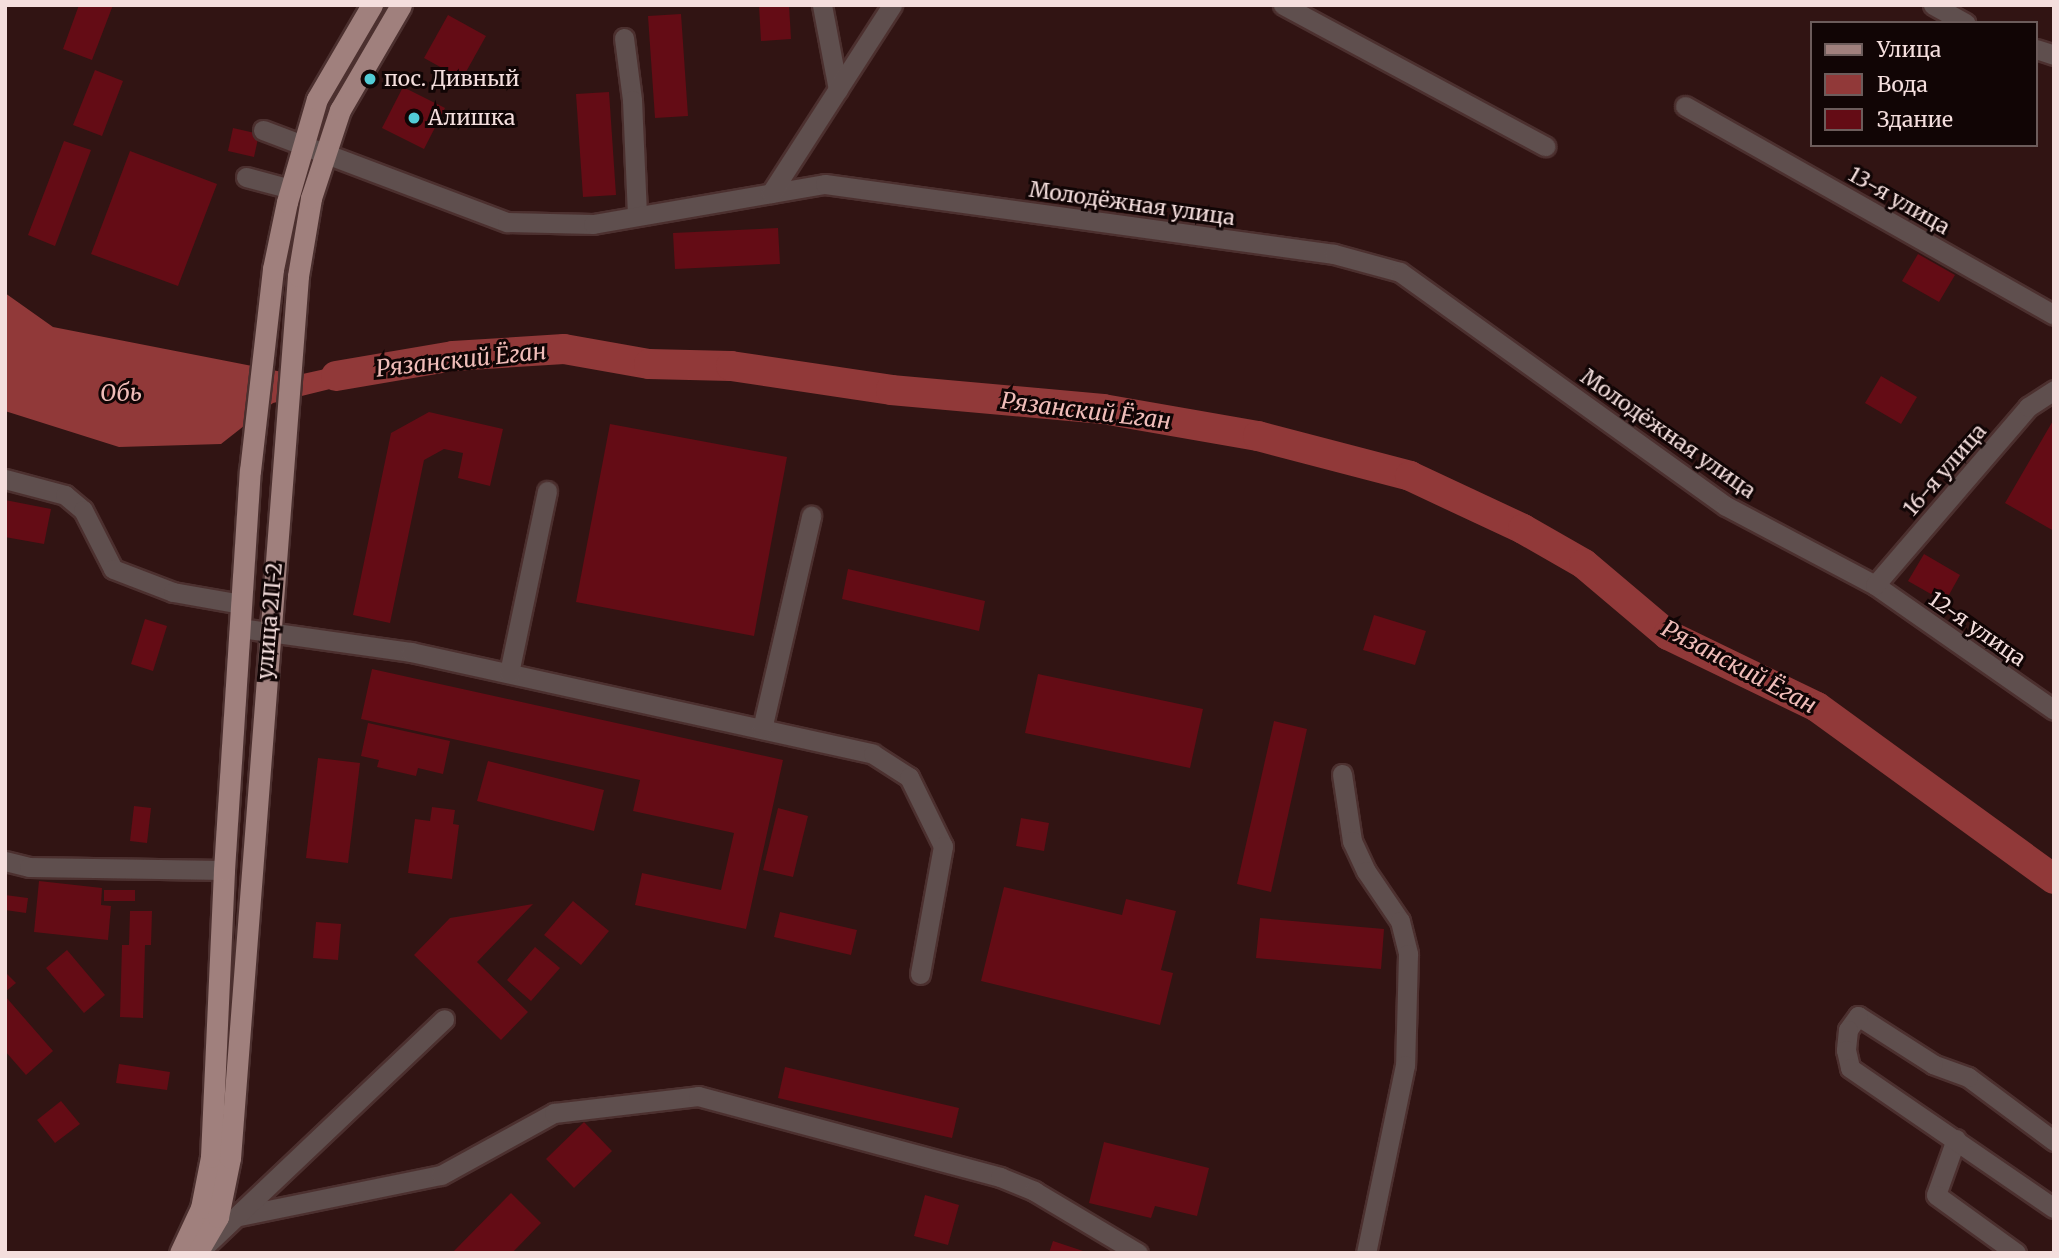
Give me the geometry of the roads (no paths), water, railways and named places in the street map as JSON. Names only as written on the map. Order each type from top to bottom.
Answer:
[{"type":"main road","name":"улица 2П-2","points":[[180,1253],[201,1208],[211,1157],[224,870],[250,471],[274,270],[291,189],[317,99],[372,5]]},
{"type":"main road","name":"улица 2П-2","points":[[197,1253],[218,1217],[230,1158],[268,632],[284,477],[298,276],[311,198],[340,110],[401,5]]},
{"type":"street","points":[[822,5],[838,90]]},
{"type":"street","points":[[771,193],[892,5]]},
{"type":"street","points":[[1283,5],[1545,146]]},
{"type":"street","points":[[1933,5],[1961,21]]},
{"type":"street","points":[[624,38],[632,100],[637,216]]},
{"type":"street","name":"13-я улица","points":[[1685,106],[2054,315]]},
{"type":"street","name":"Молодёжная улица","points":[[263,130],[508,222],[593,224],[825,184],[1334,254],[1400,272],[1726,506],[1875,585]]},
{"type":"street","points":[[246,177],[291,189]]},
{"type":"street","name":"16-я улица","points":[[1875,585],[2028,407],[2054,390]]},
{"type":"street","points":[[5,479],[65,495],[83,510],[113,569],[136,581],[242,604]]},
{"type":"street","points":[[509,673],[547,491]]},
{"type":"street","points":[[762,730],[811,516]]},
{"type":"street","name":"12-я улица","points":[[1875,585],[2054,710]]},
{"type":"street","points":[[240,628],[411,652],[873,754],[909,777],[943,846],[920,974]]},
{"type":"street","points":[[1342,774],[1352,841],[1366,871],[1400,921],[1408,954],[1405,1065],[1366,1253]]},
{"type":"street","points":[[5,860],[29,867],[224,870]]},
{"type":"street","points":[[2054,1141],[1968,1077],[1933,1063],[1858,1016],[1848,1030],[1846,1050],[1850,1068],[2054,1208]]},
{"type":"street","points":[[197,1253],[444,1019]]},
{"type":"street","points":[[239,1216],[441,1175],[554,1112],[698,1096],[1000,1177],[1034,1191],[1138,1253]]},
{"type":"street","points":[[1956,1139],[1937,1195],[2016,1253]]},
{"type":"water","name":"Обь","points":[[5,293],[53,327],[298,375],[375,358],[375,378],[273,403],[221,444],[119,447],[5,411]]},
{"type":"waterway","name":"Рязанский Ёган","points":[[336,376],[453,356],[564,349],[649,364],[731,366],[891,390],[1103,409],[1258,436],[1410,476],[1523,529],[1584,564],[1668,635],[1817,707],[2054,879]]},
{"type":"place","name":"пос. Дивный","points":[[370,79]]},
{"type":"place","name":"Алишка","points":[[414,118]]}]
